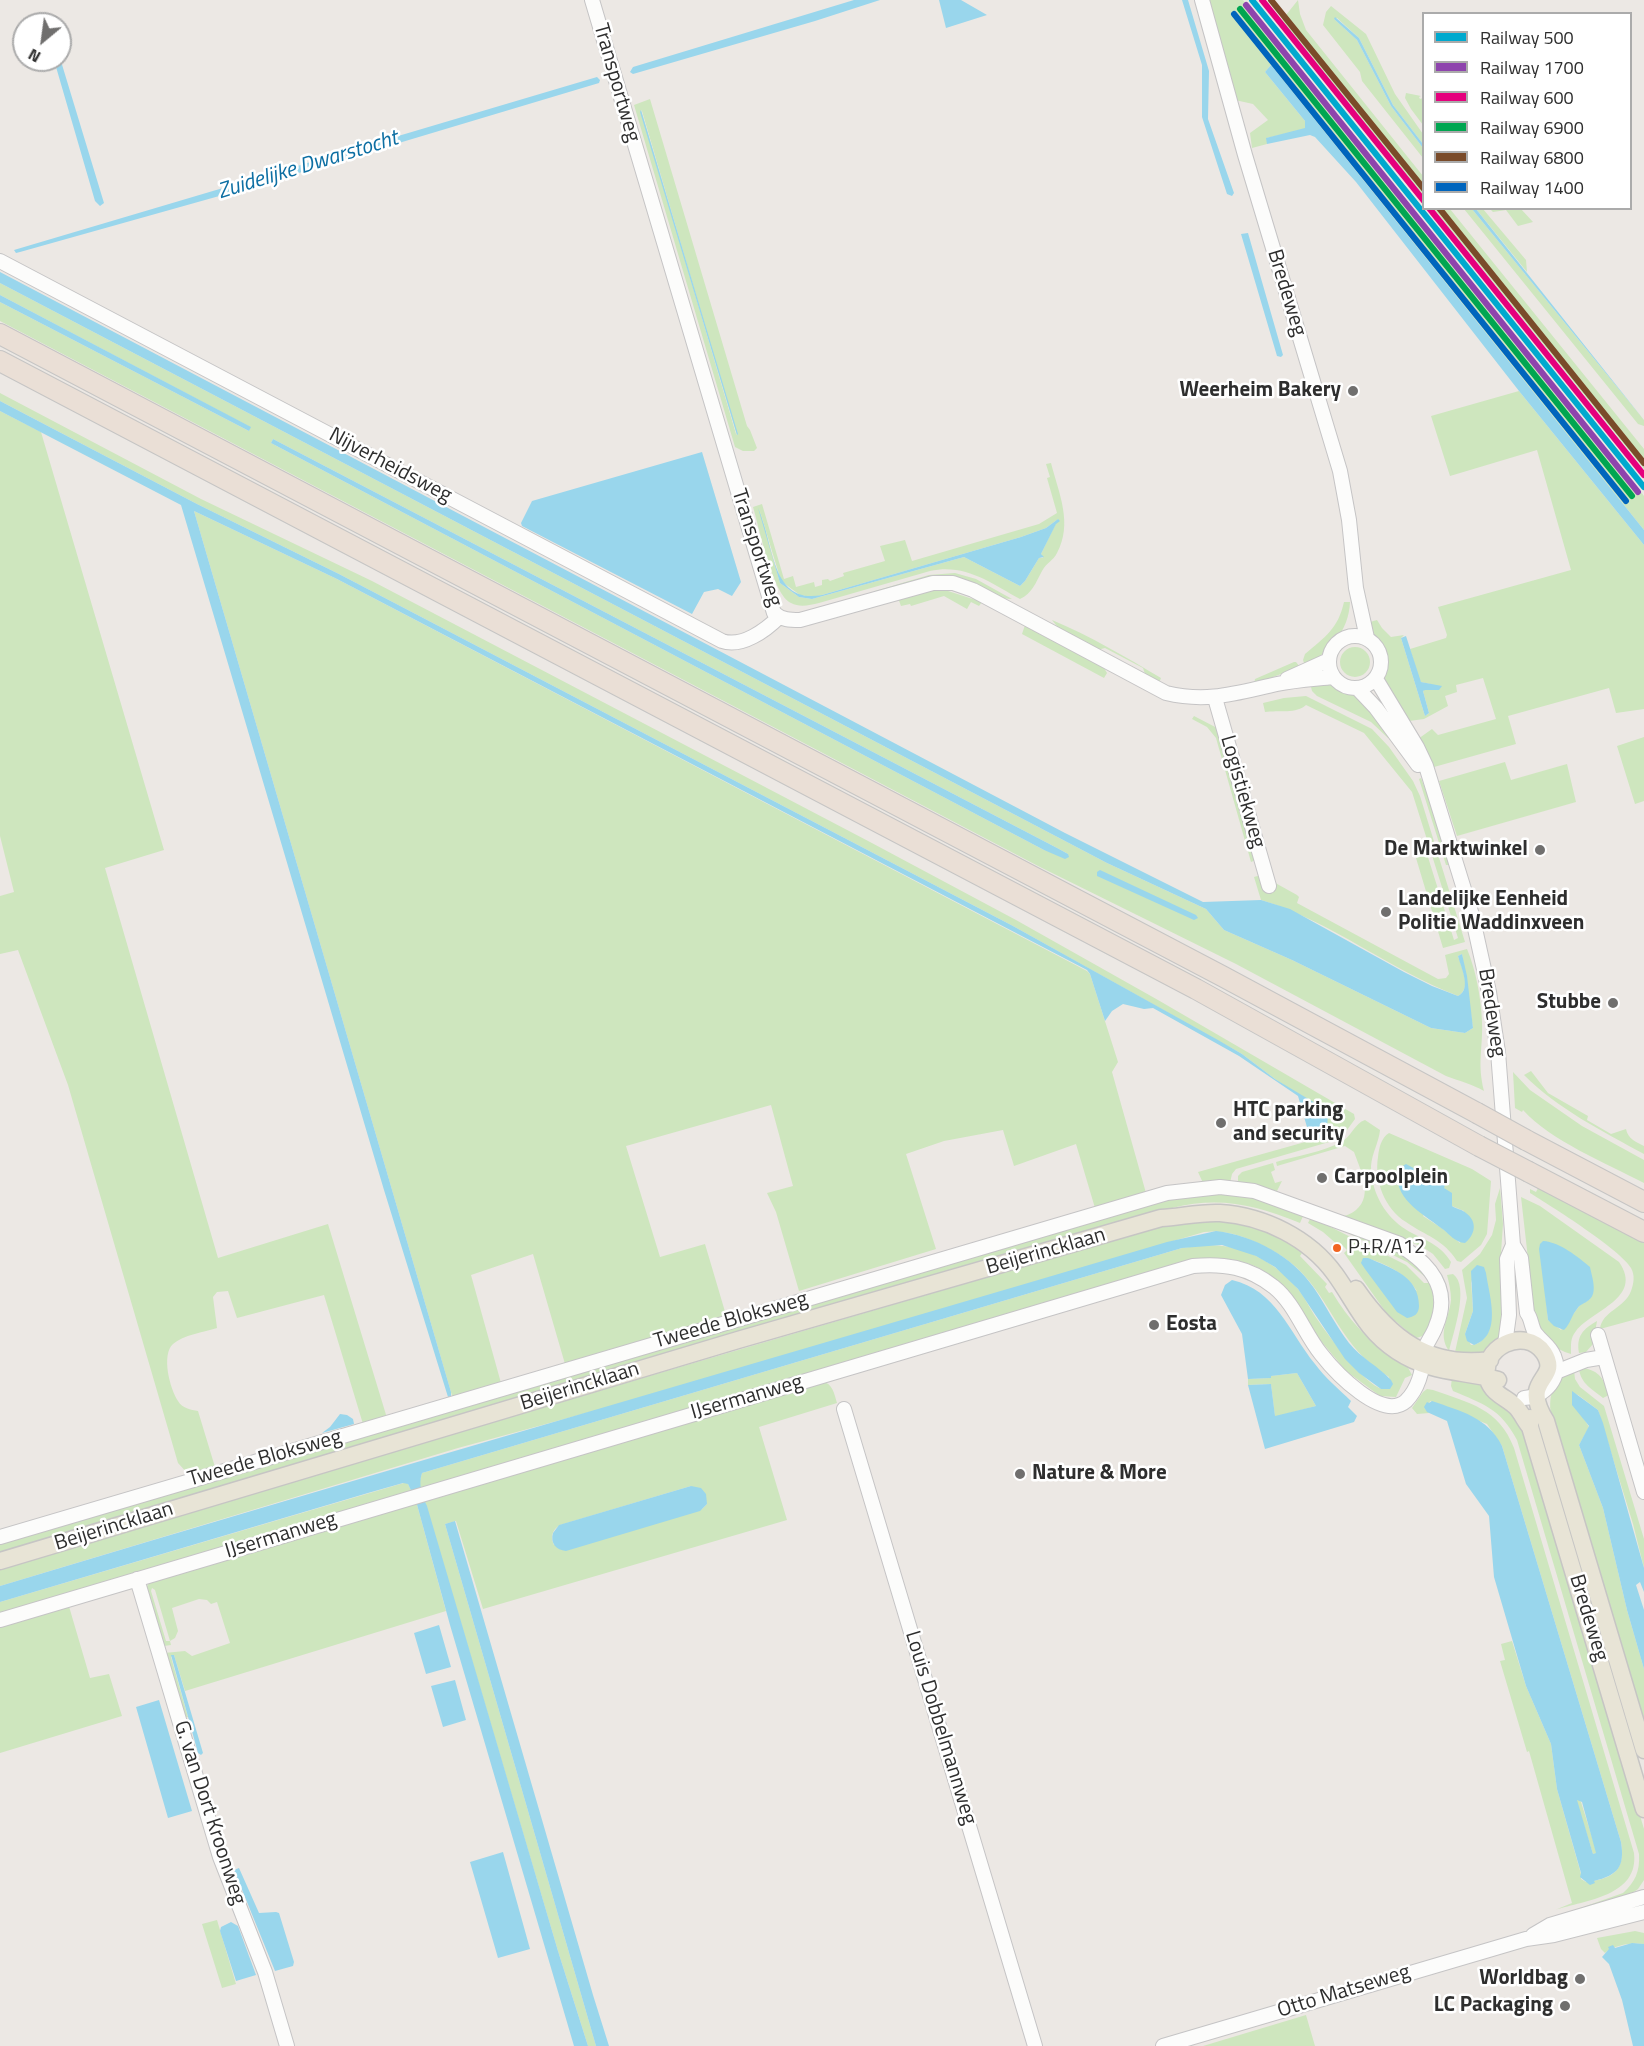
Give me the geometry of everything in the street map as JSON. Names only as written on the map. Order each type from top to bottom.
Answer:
[{"type":"highway","points":[[0,334],[1222,976],[1644,1201]]},
{"type":"highway","points":[[0,361],[1196,989],[1479,1146],[1644,1232]]},
{"type":"main road","name":"Beijerincklaan","points":[[0,1561],[738,1340],[1161,1218],[1170,1212],[1212,1204],[1249,1208],[1281,1219],[1306,1233],[1325,1250],[1381,1321],[1405,1342],[1444,1371],[1493,1379]]},
{"type":"main road","points":[[1493,1379],[1497,1363],[1510,1348],[1521,1340]]},
{"type":"main road","points":[[1521,1340],[1538,1347],[1552,1362],[1538,1387],[1529,1397],[1496,1392],[1490,1360],[1496,1351],[1521,1340]]},
{"type":"main road","name":"Beijerincklaan","points":[[1427,1358],[1462,1362],[1490,1360]]},
{"type":"main road","name":"Bredeweg","points":[[1644,1750],[1546,1421],[1529,1397],[1517,1407],[1530,1427],[1644,1809]]},
{"type":"street","name":"Transportweg","points":[[592,0],[774,613],[790,620],[800,620],[933,583],[953,583],[972,590],[1166,693],[1215,698],[1279,683],[1333,677]]},
{"type":"street","name":"Bredeweg","points":[[1202,0],[1245,155],[1340,471],[1349,520],[1356,588],[1367,638]]},
{"type":"street","name":"Nijverheidsweg","points":[[0,261],[722,641],[727,643],[757,635],[766,630],[779,617]]},
{"type":"street","name":"Bredeweg","points":[[1350,636],[1356,588]]},
{"type":"street","points":[[1350,636],[1367,638],[1376,646],[1381,657],[1381,668],[1376,679],[1368,686],[1358,688],[1344,686],[1333,677],[1329,660],[1336,645],[1350,636]]},
{"type":"street","name":"Transportweg","points":[[1279,683],[1329,660]]},
{"type":"street","name":"Bredeweg","points":[[1376,679],[1417,747],[1429,773],[1472,915],[1498,1052],[1513,1245],[1521,1258],[1527,1313],[1521,1340]]},
{"type":"street","name":"Bredeweg","points":[[1358,688],[1412,754],[1432,788]]},
{"type":"street","name":"Logistiekweg","points":[[1215,698],[1269,886]]},
{"type":"street","name":"Tweede Bloksweg","points":[[0,1537],[1167,1193],[1220,1187],[1254,1191],[1422,1252],[1431,1259],[1443,1276],[1448,1296],[1447,1309],[1427,1358]]},
{"type":"street","name":"Bredeweg","points":[[1513,1245],[1507,1259],[1509,1315],[1521,1340]]},
{"type":"street","name":"IJsermanweg","points":[[0,1620],[1193,1266],[1212,1264],[1248,1270],[1276,1288],[1285,1298],[1321,1354],[1343,1377],[1379,1404],[1393,1407],[1408,1399],[1414,1392],[1427,1358]]},
{"type":"street","points":[[1598,1335],[1644,1492]]},
{"type":"street","points":[[1552,1362],[1604,1357]]},
{"type":"street","name":"Louis Dobbelmannweg","points":[[844,1409],[1035,2046]]},
{"type":"street","name":"G. van Dort Kroonweg","points":[[137,1579],[220,1857],[265,1972],[287,2046]]},
{"type":"street","name":"Otto Matseweg","points":[[1526,1938],[1550,1925],[1644,1897]]},
{"type":"street","name":"Otto Matseweg","points":[[1163,2046],[1526,1938],[1554,1935],[1644,1912]]},
{"type":"green space","points":[[1207,0],[1243,0],[1644,496],[1644,530],[1271,65],[1265,72],[1305,121],[1305,129],[1267,138],[1267,144],[1252,148],[1250,133],[1268,120],[1253,104],[1235,100]]},
{"type":"green space","points":[[1298,0],[1306,30],[1422,175],[1422,194],[1282,20]]},
{"type":"green space","points":[[1331,6],[1366,34],[1395,94],[1422,133],[1422,143],[1393,105],[1359,38],[1337,18],[1334,19],[1357,40],[1391,106],[1422,147],[1422,157],[1362,81],[1360,72],[1323,25],[1326,12]]},
{"type":"green space","points":[[1406,93],[1421,96],[1419,97],[1422,98],[1422,124],[1411,109],[1405,98]]},
{"type":"green space","points":[[650,99],[747,426],[757,448],[754,451],[743,451],[735,447],[634,105]],"holes":[[[641,110],[642,111],[737,435]]]},
{"type":"green space","points":[[1435,210],[1451,210],[1644,449],[1644,469]]},
{"type":"green space","points":[[1465,210],[1473,210],[1644,420],[1644,426],[1638,424]]},
{"type":"green space","points":[[1477,210],[1484,210],[1526,260],[1527,272]]},
{"type":"green space","points":[[1506,210],[1522,210],[1533,222],[1518,226]]},
{"type":"green space","points":[[0,283],[1107,863],[1206,909],[1224,930],[1292,960],[1431,1028],[1465,1033],[1473,1028],[1462,954],[1458,956],[1465,983],[1462,993],[1458,996],[1408,973],[1312,920],[1261,900],[1254,877],[1261,875],[1297,895],[1299,897],[1297,903],[1438,979],[1446,978],[1449,974],[1445,955],[1467,949],[1480,1003],[1481,1072],[1484,1091],[1446,1076],[1236,964],[1040,867],[0,321],[0,302],[249,431],[250,427],[0,295]],"holes":[[[273,439],[1068,854],[1044,850],[271,443]]]},
{"type":"green space","points":[[1519,391],[1644,545],[1644,709],[1616,713],[1609,688],[1508,716],[1516,744],[1434,767],[1418,739],[1432,729],[1438,735],[1496,719],[1483,678],[1456,685],[1457,692],[1445,696],[1448,706],[1424,719],[1409,721],[1385,684],[1385,654],[1381,645],[1372,636],[1370,622],[1377,620],[1391,637],[1404,635],[1401,638],[1425,716],[1429,713],[1423,691],[1430,684],[1421,682],[1419,679],[1410,649],[1446,638],[1438,607],[1571,570],[1537,450],[1450,476],[1431,416]]},
{"type":"green space","points":[[0,393],[201,499],[372,581],[1016,920],[1354,1114],[1355,1119],[1347,1130],[1329,1142],[1236,1169],[1230,1183],[1203,1183],[1198,1172],[1323,1137],[1327,1129],[1327,1113],[1242,1054],[1013,926],[339,574],[197,504],[0,401]]},
{"type":"green space","points":[[0,411],[41,432],[164,850],[105,868],[218,1258],[328,1224],[387,1418],[363,1424],[324,1295],[237,1318],[228,1291],[217,1292],[213,1297],[217,1328],[188,1336],[177,1341],[169,1349],[168,1372],[175,1396],[182,1405],[198,1411],[215,1467],[189,1475],[178,1463],[68,1085],[18,950],[0,954],[0,896],[14,892],[0,836]]},
{"type":"green space","points":[[1051,463],[1061,497],[1064,520],[1062,542],[1031,591],[1020,599],[977,576],[943,569],[819,603],[805,606],[794,605],[784,597],[778,587],[753,507],[762,504],[784,579],[793,576],[796,587],[814,582],[815,587],[822,585],[822,580],[830,581],[844,576],[843,573],[885,561],[880,546],[905,540],[912,561],[1039,524],[1057,513],[1047,478],[1050,477],[1046,464]],"holes":[[[759,508],[781,581],[800,595],[812,597],[822,595],[1021,537],[1046,528],[1058,519],[1041,554],[1043,558],[1039,558],[1020,586],[964,557],[812,599],[799,597],[780,583]]]},
{"type":"green space","points":[[194,511],[337,579],[1087,971],[1090,974],[1118,1062],[1112,1072],[1146,1193],[1095,1208],[1076,1144],[1014,1166],[1003,1130],[944,1141],[906,1154],[936,1249],[799,1291],[776,1212],[767,1193],[793,1186],[771,1105],[626,1146],[660,1257],[705,1244],[726,1315],[565,1364],[533,1254],[471,1275],[501,1383],[453,1399]]},
{"type":"green space","points":[[955,573],[976,579],[1012,599],[996,596],[964,580],[947,576],[928,578],[875,591],[929,575]]},
{"type":"green space","points":[[945,590],[982,602],[979,606],[971,602],[967,609],[944,596],[911,606],[910,604],[901,606],[898,598],[923,591]]},
{"type":"green space","points":[[1344,602],[1350,602],[1349,613],[1342,632],[1330,648],[1305,666],[1303,660],[1305,654],[1334,626]]},
{"type":"green space","points":[[1052,620],[1148,670],[1161,678],[1159,683],[1146,677],[1143,668],[1105,648],[1097,650],[1060,630]]},
{"type":"green space","points":[[1025,625],[1104,668],[1107,673],[1104,678],[1022,634]]},
{"type":"green space","points":[[1355,647],[1366,651],[1370,662],[1366,673],[1355,677],[1344,673],[1340,662],[1344,651]]},
{"type":"green space","points":[[1294,662],[1300,667],[1254,684],[1255,679]]},
{"type":"green space","points":[[1310,683],[1325,684],[1348,692],[1366,706],[1392,736],[1388,738],[1371,722],[1317,696],[1312,691]]},
{"type":"green space","points":[[1306,696],[1372,729],[1389,747],[1413,781],[1420,796],[1465,942],[1443,948],[1416,858],[1427,854],[1454,940],[1458,938],[1412,792],[1364,733],[1306,705],[1298,710],[1265,712],[1263,703]]},
{"type":"green space","points":[[1194,716],[1219,729],[1256,860],[1251,862],[1216,738],[1207,727],[1192,719]]},
{"type":"green space","points":[[1644,737],[1644,801],[1635,804],[1617,746]]},
{"type":"green space","points":[[1505,762],[1511,780],[1567,764],[1576,802],[1457,836],[1439,781]]},
{"type":"green space","points":[[1421,778],[1438,823],[1450,865],[1446,865],[1419,779]]},
{"type":"green space","points":[[1531,1071],[1548,1093],[1588,1116],[1587,1120],[1611,1134],[1626,1129],[1630,1138],[1644,1146],[1644,1154],[1581,1119],[1551,1098],[1524,1075]]},
{"type":"green space","points":[[1513,1072],[1530,1090],[1582,1126],[1644,1160],[1644,1183],[1548,1132],[1523,1110],[1522,1112],[1515,1108]]},
{"type":"green space","points":[[1365,1120],[1380,1130],[1371,1166],[1373,1184],[1379,1200],[1389,1215],[1402,1227],[1441,1250],[1451,1262],[1449,1268],[1445,1269],[1433,1254],[1421,1246],[1335,1215],[1345,1216],[1354,1211],[1364,1197],[1364,1182],[1354,1152],[1345,1146],[1277,1166],[1276,1162],[1334,1145],[1344,1140],[1358,1124]]},
{"type":"green space","points":[[1389,1133],[1472,1169],[1491,1181],[1487,1234],[1481,1245],[1461,1262],[1457,1261],[1440,1243],[1399,1216],[1387,1202],[1380,1185],[1377,1166],[1382,1140]],"holes":[[[1444,1188],[1452,1206],[1464,1211],[1460,1243],[1423,1216]]]},
{"type":"green space","points":[[1273,1163],[1275,1170],[1271,1172],[1275,1183],[1282,1181],[1277,1191],[1238,1183],[1238,1176],[1242,1172]]},
{"type":"green space","points":[[1500,1188],[1503,1224],[1501,1253],[1503,1328],[1499,1341],[1483,1355],[1455,1352],[1467,1298],[1462,1270],[1480,1254],[1492,1235],[1496,1220],[1495,1204]],"holes":[[[1471,1280],[1489,1331],[1482,1341],[1474,1345],[1471,1345],[1465,1334],[1473,1311]]]},
{"type":"green space","points":[[1538,1188],[1644,1243],[1644,1317],[1600,1329],[1605,1318],[1628,1297],[1634,1276],[1631,1268],[1625,1260],[1600,1240],[1530,1193],[1530,1189],[1536,1192]]},
{"type":"green space","points":[[1219,1193],[1259,1198],[1304,1214],[1300,1223],[1268,1211],[1237,1204],[1189,1204],[1172,1208],[451,1422],[0,1552],[0,1542],[1142,1205],[1183,1196]]},
{"type":"green space","points":[[1521,1197],[1540,1206],[1619,1262],[1625,1274],[1625,1285],[1621,1294],[1583,1323],[1574,1334],[1571,1354],[1549,1342],[1535,1320]],"holes":[[[1545,1291],[1590,1299],[1580,1305],[1561,1330],[1548,1320]]]},
{"type":"green space","points":[[1311,1217],[1406,1265],[1424,1283],[1432,1283],[1437,1301],[1428,1334],[1411,1340],[1413,1336],[1387,1314],[1344,1253],[1347,1250],[1308,1223]],"holes":[[[1365,1258],[1401,1274],[1417,1291]]]},
{"type":"green space","points":[[1192,1219],[1236,1219],[1283,1238],[1302,1253],[1300,1256],[1327,1284],[1325,1287],[1329,1293],[1332,1292],[1360,1330],[1386,1353],[1396,1360],[1398,1358],[1405,1362],[1412,1375],[1405,1378],[1396,1397],[1380,1396],[1346,1371],[1261,1269],[1232,1260],[1204,1258],[1176,1264],[420,1490],[422,1473],[1182,1248],[1197,1246],[1218,1245],[1234,1248],[1254,1255],[1273,1266],[1300,1292],[1322,1326],[1356,1369],[1374,1385],[1382,1389],[1390,1389],[1389,1377],[1372,1365],[1348,1339],[1310,1282],[1297,1268],[1271,1249],[1247,1239],[1223,1232],[1204,1232],[656,1394],[458,1448],[0,1586],[0,1569],[649,1376]]},
{"type":"green space","points":[[1348,1233],[1410,1257],[1429,1280],[1407,1262]]},
{"type":"green space","points":[[1453,1274],[1458,1280],[1460,1299],[1457,1322],[1449,1351],[1444,1332],[1451,1300],[1447,1275]]},
{"type":"green space","points":[[1597,1321],[1593,1344],[1586,1352],[1579,1353],[1582,1334]]},
{"type":"green space","points":[[1579,1369],[1594,1371],[1600,1377],[1609,1395],[1603,1398],[1588,1386],[1580,1374]]},
{"type":"green space","points":[[1574,1370],[1575,1379],[1580,1387],[1604,1406],[1644,1539],[1644,1568],[1598,1410],[1572,1393],[1572,1399],[1589,1427],[1579,1445],[1603,1508],[1627,1610],[1644,1669],[1644,1732],[1551,1415],[1554,1388],[1562,1378]]},
{"type":"green space","points":[[1297,1373],[1316,1406],[1275,1417],[1271,1384],[1248,1385],[1248,1379]]},
{"type":"green space","points":[[1452,1377],[1478,1381],[1519,1419],[1532,1454],[1644,1829],[1644,1880],[1638,1889],[1627,1897],[1552,1918],[1623,1893],[1636,1876],[1639,1854],[1517,1440],[1511,1429],[1490,1408],[1453,1391]]},
{"type":"green space","points":[[822,1381],[831,1387],[835,1396],[837,1403],[759,1427],[787,1520],[483,1609],[456,1521],[445,1524],[596,2046],[588,2046],[558,1951],[424,1499]],"holes":[[[691,1486],[707,1504],[702,1509],[554,1545],[553,1542],[554,1531],[560,1525]]]},
{"type":"green space","points":[[1427,1389],[1470,1404],[1491,1415],[1508,1435],[1514,1448],[1634,1853],[1633,1867],[1628,1879],[1608,1894],[1595,1899],[1555,1910],[1572,1903],[1529,1751],[1527,1752],[1500,1661],[1505,1660],[1501,1644],[1512,1641],[1526,1686],[1551,1744],[1557,1789],[1581,1879],[1586,1882],[1610,1876],[1619,1867],[1621,1842],[1502,1446],[1487,1424],[1430,1401],[1427,1409],[1429,1413],[1417,1414],[1412,1408]]},
{"type":"green space","points":[[407,1482],[412,1492],[0,1615],[0,1602]]},
{"type":"green space","points":[[416,1501],[446,1611],[185,1691],[174,1655],[171,1657],[188,1717],[182,1718],[164,1653],[185,1651],[192,1656],[230,1643],[217,1602],[211,1604],[207,1600],[199,1599],[172,1608],[178,1631],[175,1638],[170,1641],[171,1645],[162,1644],[146,1588],[150,1581]],"holes":[[[152,1588],[155,1590],[170,1641],[166,1641]]]},
{"type":"green space","points":[[68,1603],[90,1678],[109,1674],[122,1716],[0,1753],[0,1622]]},
{"type":"green space","points":[[1576,1800],[1581,1802],[1597,1853],[1593,1854]]},
{"type":"green space","points":[[217,1920],[236,1984],[222,1988],[202,1924]]},
{"type":"green space","points":[[1635,1931],[1644,1933],[1644,1944],[1623,1945],[1605,1953],[1597,1938]]},
{"type":"green space","points":[[1306,2015],[1315,2046],[1203,2046]]},
{"type":"water","points":[[854,0],[880,0],[633,74],[630,72],[633,67]]},
{"type":"water","points":[[939,0],[961,0],[987,15],[946,28]]},
{"type":"water","points":[[1182,0],[1188,0],[1209,71],[1208,119],[1234,193],[1232,196],[1227,194],[1202,117],[1202,65]]},
{"type":"water","points":[[1335,17],[1359,38],[1393,105],[1422,143],[1422,147],[1391,106],[1357,40],[1334,19]]},
{"type":"water","points":[[1271,65],[1644,530],[1644,545],[1519,391],[1356,182],[1315,137],[1310,135],[1267,144],[1266,138],[1305,128],[1305,121],[1265,72]]},
{"type":"water","points":[[57,72],[64,72],[104,203],[100,206],[95,201]]},
{"type":"water","name":"Zuidelijke Dwarstocht","points":[[597,77],[600,80],[599,83],[262,184],[20,252],[16,253],[14,250]]},
{"type":"water","points":[[641,110],[738,434],[737,435],[640,112]]},
{"type":"water","points":[[1473,210],[1477,210],[1644,420]]},
{"type":"water","points":[[1248,233],[1283,355],[1281,357],[1277,356],[1241,234]]},
{"type":"water","points":[[0,272],[1065,833],[1203,902],[1261,900],[1290,909],[1404,972],[1458,996],[1462,993],[1465,983],[1458,956],[1462,954],[1473,1028],[1465,1033],[1431,1028],[1292,960],[1224,930],[1206,909],[1107,863],[0,283]]},
{"type":"water","points":[[0,295],[251,427],[249,431],[0,302]]},
{"type":"water","points":[[0,401],[197,504],[339,574],[1013,926],[1218,1040],[1242,1054],[1275,1079],[1325,1109],[1327,1123],[1323,1137],[1311,1141],[1298,1096],[1239,1056],[1153,1008],[1144,1009],[1123,1004],[1112,1011],[1105,1021],[1087,970],[337,579],[194,511],[451,1392],[451,1396],[448,1397],[384,1190],[181,505],[0,411]]},
{"type":"water","points":[[273,439],[1059,849],[1069,857],[1065,859],[1044,850],[271,443]]},
{"type":"water","points":[[702,452],[741,582],[732,596],[718,589],[704,592],[692,614],[522,526],[521,523],[532,501]]},
{"type":"water","points":[[758,508],[780,575],[795,592],[807,596],[822,595],[1021,537],[1046,528],[1058,519],[1060,521],[1056,524],[1041,554],[1044,557],[1039,558],[1020,586],[964,557],[812,599],[799,597],[780,583]]},
{"type":"water","points":[[1406,636],[1421,682],[1442,686],[1439,690],[1423,691],[1429,713],[1425,716],[1401,638]]},
{"type":"water","points":[[1100,870],[1196,915],[1198,918],[1194,920],[1097,876]]},
{"type":"water","points":[[1406,1164],[1445,1185],[1444,1188],[1452,1193],[1452,1206],[1470,1217],[1474,1228],[1465,1243],[1455,1240],[1410,1204],[1404,1196],[1397,1179],[1398,1169]]},
{"type":"water","points":[[1216,1231],[1258,1243],[1284,1257],[1295,1266],[1314,1288],[1349,1343],[1391,1380],[1393,1384],[1390,1389],[1381,1389],[1345,1359],[1298,1289],[1275,1267],[1256,1256],[1222,1245],[1182,1248],[422,1473],[420,1482],[422,1494],[588,2046],[574,2046],[450,1625],[416,1501],[408,1484],[403,1483],[368,1493],[0,1602],[0,1586],[1167,1242]]},
{"type":"water","points":[[1543,1241],[1562,1247],[1590,1267],[1594,1285],[1592,1297],[1578,1307],[1564,1330],[1554,1326],[1548,1320],[1539,1249]]},
{"type":"water","points":[[1363,1258],[1386,1266],[1409,1280],[1418,1296],[1419,1309],[1416,1315],[1407,1318],[1397,1312],[1361,1263]]},
{"type":"water","points":[[1477,1265],[1484,1267],[1486,1273],[1492,1314],[1489,1333],[1474,1345],[1467,1341],[1465,1334],[1473,1311],[1471,1271]]},
{"type":"water","points":[[1232,1280],[1247,1285],[1271,1303],[1319,1369],[1351,1401],[1348,1407],[1357,1416],[1354,1422],[1265,1449],[1248,1385],[1271,1384],[1275,1416],[1316,1406],[1297,1373],[1271,1376],[1271,1378],[1248,1379],[1242,1334],[1221,1295],[1225,1285]]},
{"type":"water","points":[[1572,1391],[1598,1410],[1644,1568],[1644,1592],[1640,1582],[1636,1585],[1644,1610],[1644,1669],[1627,1610],[1603,1508],[1579,1445],[1589,1426],[1572,1405]]},
{"type":"water","points":[[1432,1401],[1472,1416],[1489,1428],[1502,1446],[1621,1842],[1622,1858],[1618,1869],[1590,1885],[1580,1877],[1581,1873],[1557,1789],[1551,1744],[1526,1686],[1494,1577],[1489,1516],[1466,1484],[1447,1421],[1427,1412],[1424,1407],[1427,1402]],"holes":[[[1577,1800],[1582,1802],[1596,1853],[1593,1854]]]},
{"type":"water","points":[[340,1414],[353,1419],[354,1424],[322,1433],[330,1427]]},
{"type":"water","points":[[691,1486],[701,1488],[706,1494],[707,1504],[700,1511],[566,1551],[557,1548],[553,1543],[553,1533],[559,1525]]},
{"type":"water","points":[[455,1521],[609,2046],[596,2046],[445,1524]]},
{"type":"water","points":[[439,1625],[451,1667],[426,1674],[414,1633]]},
{"type":"water","points":[[171,1655],[174,1655],[203,1753],[201,1755],[198,1753]]},
{"type":"water","points":[[455,1680],[466,1720],[443,1727],[431,1686]]},
{"type":"water","points":[[159,1700],[192,1811],[168,1818],[136,1707]]},
{"type":"water","points":[[503,1852],[530,1949],[498,1958],[470,1862]]},
{"type":"water","points":[[239,1868],[259,1913],[279,1913],[294,1962],[293,1966],[275,1971],[234,1870]]},
{"type":"water","points":[[231,1922],[238,1926],[256,1975],[236,1981],[220,1931],[221,1927]]},
{"type":"water","points":[[1632,1943],[1644,1944],[1644,2046],[1633,2046],[1622,2000],[1609,1964],[1602,1957],[1609,1949],[1608,1947],[1613,1945],[1615,1948]]},
{"type":"rail line","name":"500","points":[[1252,0],[1644,487]]},
{"type":"rail line","name":"600","points":[[1262,0],[1422,199]]},
{"type":"rail line","name":"6800","points":[[1271,0],[1422,187]]},
{"type":"rail line","name":"1700","points":[[1246,5],[1638,492]]},
{"type":"rail line","name":"6900","points":[[1240,9],[1632,496]]},
{"type":"rail line","name":"1400","points":[[1234,14],[1626,501]]},
{"type":"rail line","name":"600","points":[[1431,210],[1644,475]]},
{"type":"rail line","name":"6800","points":[[1441,210],[1644,463]]},
{"type":"place","name":"Weerheim Bakery","points":[[1353,391]]},
{"type":"place","name":"De Marktwinkel","points":[[1540,850]]},
{"type":"place","name":"Landelijke Eenheid Politie Waddinxveen","points":[[1386,912]]},
{"type":"place","name":"Stubbe","points":[[1613,1003]]},
{"type":"place","name":"HTC parking and security","points":[[1221,1123]]},
{"type":"place","name":"Carpoolplein","points":[[1322,1178]]},
{"type":"place","name":"P+R/A12","points":[[1337,1248]]},
{"type":"place","name":"Eosta","points":[[1154,1325]]},
{"type":"place","name":"Nature & More","points":[[1020,1474]]},
{"type":"place","name":"Worldbag","points":[[1580,1979]]},
{"type":"place","name":"LC Packaging","points":[[1565,2006]]}]
